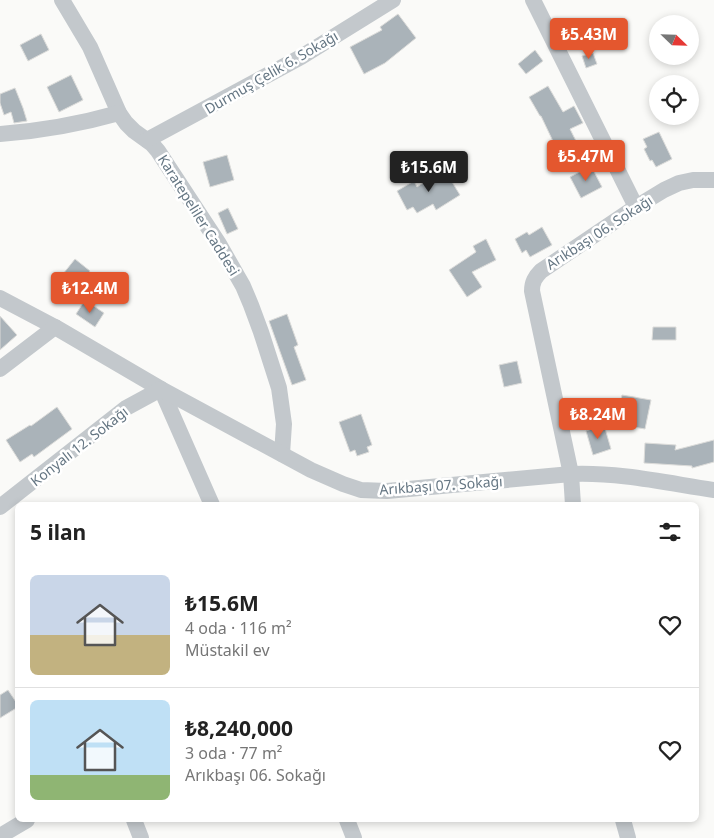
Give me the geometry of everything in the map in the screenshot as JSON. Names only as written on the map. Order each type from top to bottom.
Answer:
[{"type":"street","name":"Karatepeliler Caddesi","points":[[62,0],[90,47],[119,113],[134,131],[158,151],[232,266],[248,299],[261,332],[283,406],[282,454]]},
{"type":"street","name":"Durmuş Çelik 6. Sokağı","points":[[147,140],[300,57],[393,0]]},
{"type":"street","points":[[533,0],[636,207]]},
{"type":"street","points":[[0,134],[50,129],[119,113]]},
{"type":"street","name":"Arıkbaşı 06. Sokağı","points":[[574,502],[571,474],[532,284],[541,271],[664,190],[679,183],[694,180],[714,180]]},
{"type":"street","name":"Arıkbaşı 07. Sokağı","points":[[0,298],[55,327],[161,389],[311,470],[361,490],[387,491],[590,473],[714,490]]},
{"type":"street","points":[[0,369],[55,327]]},
{"type":"street","points":[[161,389],[211,502]]},
{"type":"street","name":"Konyalı 12. Sokağı","points":[[0,507],[126,408],[161,389]]},
{"type":"street","points":[[0,836],[24,822]]},
{"type":"street","points":[[135,822],[141,838]]},
{"type":"street","points":[[348,822],[354,838]]},
{"type":"street","points":[[624,822],[628,838]]},
{"type":"building","points":[[398,14],[416,38],[385,63],[364,74],[350,47],[382,30],[380,27]]},
{"type":"building","points":[[41,34],[49,50],[28,61],[20,45]]},
{"type":"building","points":[[535,50],[543,61],[526,74],[518,64]]},
{"type":"building","points":[[593,53],[597,64],[586,68],[582,56]]},
{"type":"building","points":[[71,75],[83,100],[59,112],[47,87]]},
{"type":"building","points":[[548,86],[563,112],[574,106],[583,123],[570,129],[579,147],[560,156],[541,116],[529,97]]},
{"type":"building","points":[[15,88],[27,121],[14,123],[11,112],[4,115],[0,103],[0,94]]},
{"type":"building","points":[[659,132],[672,159],[656,167],[652,160],[650,161],[644,149],[647,147],[643,139]]},
{"type":"building","points":[[227,155],[234,180],[210,187],[203,162]]},
{"type":"building","points":[[591,166],[602,187],[581,198],[570,177]]},
{"type":"building","points":[[444,169],[460,195],[436,210],[433,204],[417,213],[413,207],[407,210],[397,191],[414,181],[417,187]]},
{"type":"building","points":[[228,208],[238,229],[227,234],[218,213]]},
{"type":"building","points":[[542,227],[552,245],[530,257],[526,250],[522,253],[515,239],[527,232],[529,235]]},
{"type":"building","points":[[486,239],[496,260],[472,272],[482,287],[467,297],[449,270],[476,252],[473,246]]},
{"type":"building","points":[[75,259],[90,271],[75,291],[59,279]]},
{"type":"building","points":[[85,300],[104,313],[95,327],[76,314]]},
{"type":"building","points":[[287,314],[298,345],[294,347],[306,380],[292,385],[269,321]]},
{"type":"building","points":[[0,316],[17,335],[0,350]]},
{"type":"building","points":[[653,327],[676,327],[676,340],[652,340]]},
{"type":"building","points":[[517,361],[522,383],[504,387],[499,365]]},
{"type":"building","points":[[622,395],[651,400],[645,429],[616,424]]},
{"type":"building","points":[[57,407],[72,429],[34,457],[32,454],[20,462],[6,440],[31,426]]},
{"type":"building","points":[[361,414],[372,445],[367,447],[369,452],[357,456],[355,450],[350,452],[339,422]]},
{"type":"building","points":[[604,425],[611,449],[593,455],[586,431]]},
{"type":"building","points":[[714,440],[714,462],[692,468],[692,466],[644,463],[645,443],[676,445],[675,450]]},
{"type":"building","points":[[8,690],[15,700],[15,709],[0,718],[0,695]]}]
